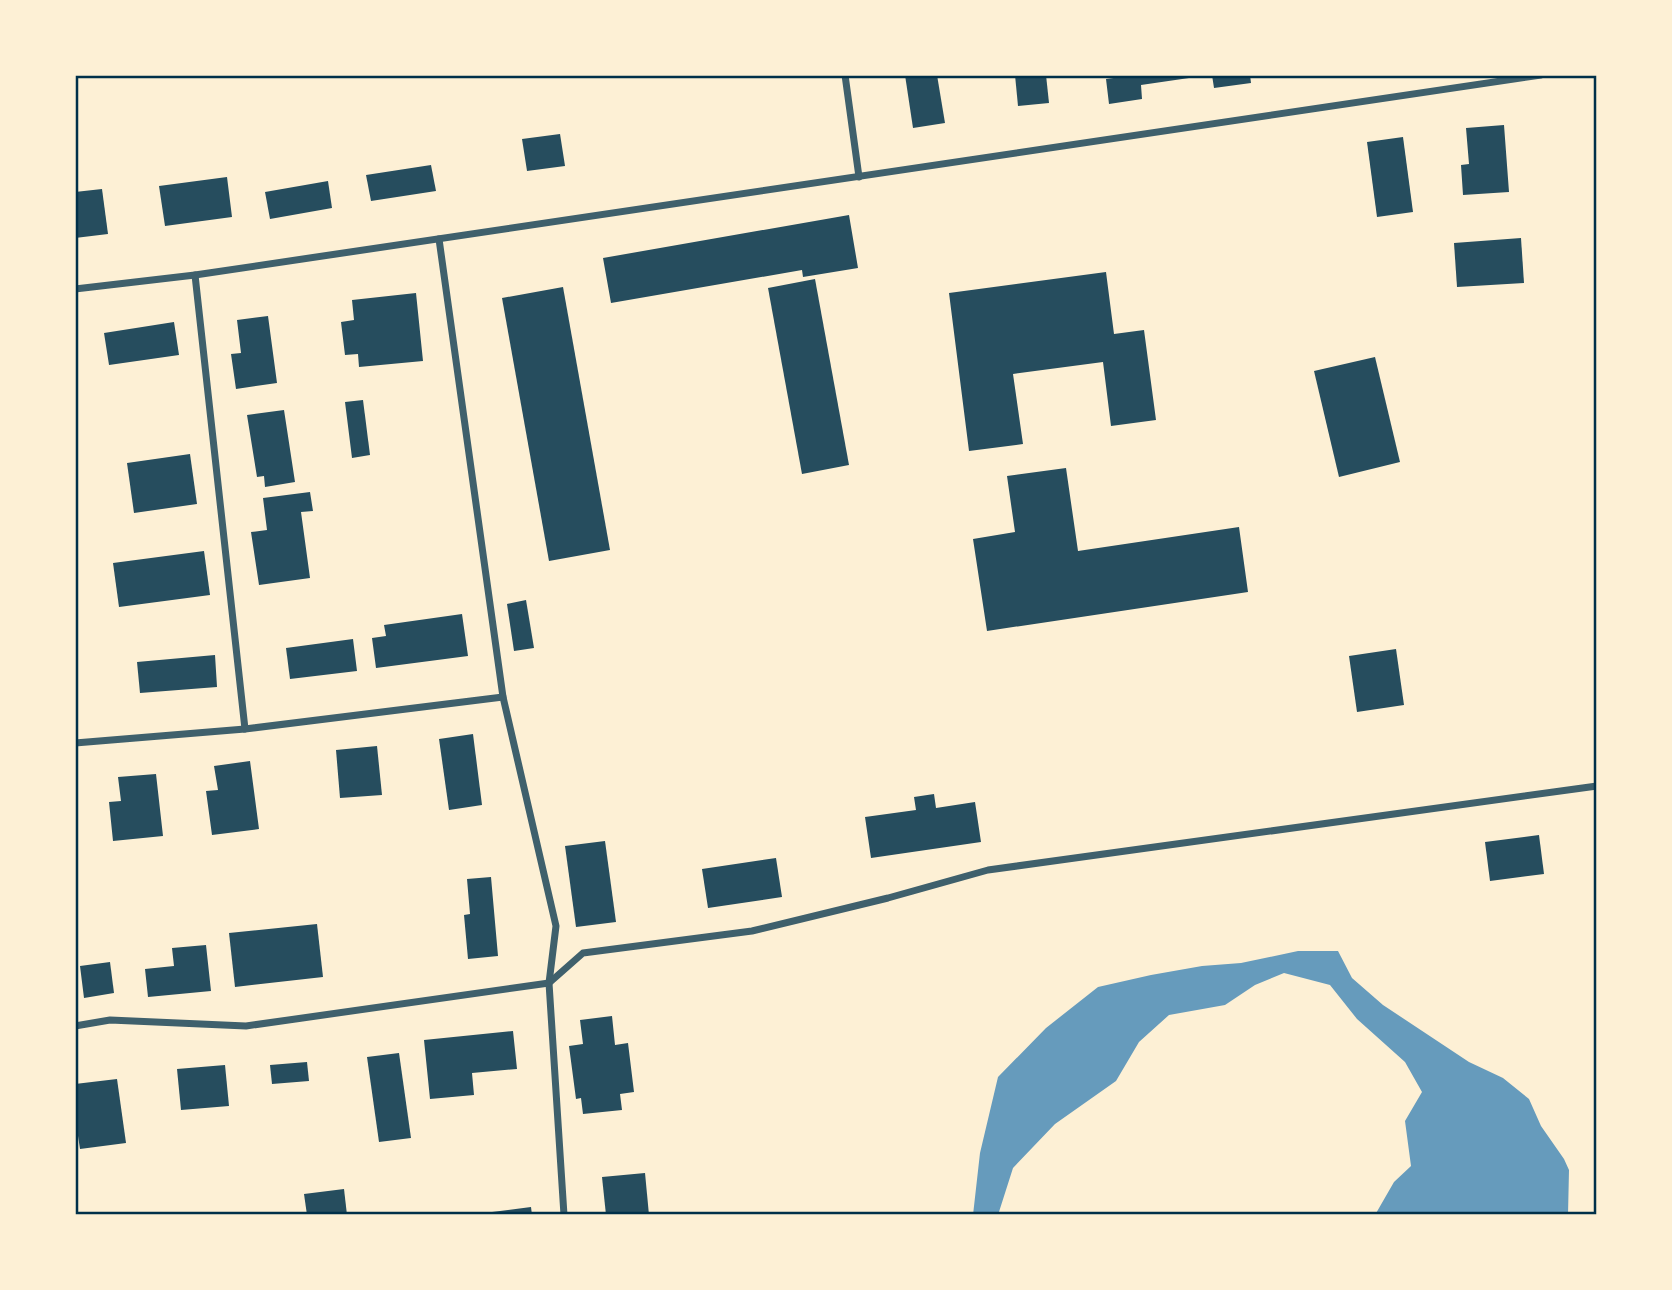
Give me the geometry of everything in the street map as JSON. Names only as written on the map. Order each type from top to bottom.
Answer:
[{"type":"street","points":[[845,75],[859,177]]},
{"type":"street","points":[[75,289],[195,275],[1541,75]]},
{"type":"street","points":[[439,239],[503,697],[556,926],[549,983],[564,1215]]},
{"type":"street","points":[[195,275],[244,729]]},
{"type":"street","points":[[75,743],[244,729],[503,697]]},
{"type":"street","points":[[75,1026],[110,1020],[247,1026],[549,983],[583,953],[752,931],[988,870],[1597,786]]},
{"type":"water","points":[[1298,951],[1338,951],[1352,978],[1383,1005],[1469,1062],[1503,1078],[1529,1099],[1541,1126],[1569,1170],[1568,1215],[1375,1215],[1394,1182],[1411,1166],[1405,1121],[1422,1092],[1405,1062],[1357,1019],[1330,985],[1284,973],[1255,985],[1225,1005],[1169,1015],[1139,1042],[1116,1081],[1055,1124],[1013,1168],[998,1215],[973,1215],[980,1153],[998,1077],[1046,1028],[1098,987],[1151,975],[1202,966],[1241,963]]},
{"type":"building","points":[[905,75],[937,75],[945,123],[913,128]]},
{"type":"building","points":[[1015,75],[1046,75],[1049,103],[1018,106]]},
{"type":"building","points":[[1136,75],[1189,75],[1189,78],[1141,85],[1142,99],[1109,104],[1106,79]]},
{"type":"building","points":[[1212,75],[1250,75],[1251,83],[1214,88]]},
{"type":"building","points":[[1504,125],[1509,192],[1463,195],[1461,165],[1469,164],[1466,128]]},
{"type":"building","points":[[560,134],[565,166],[527,171],[522,139]]},
{"type":"building","points":[[1403,137],[1413,212],[1377,217],[1367,142]]},
{"type":"building","points":[[431,165],[436,191],[371,201],[366,175]]},
{"type":"building","points":[[227,177],[232,217],[165,226],[159,186]]},
{"type":"building","points":[[328,181],[332,208],[270,219],[265,192]]},
{"type":"building","points":[[102,189],[108,234],[75,238],[75,192]]},
{"type":"building","points":[[849,215],[858,268],[803,277],[802,270],[611,303],[603,258]]},
{"type":"building","points":[[1521,238],[1524,283],[1457,287],[1454,243]]},
{"type":"building","points":[[1106,272],[1114,334],[1144,330],[1156,420],[1111,426],[1103,362],[1013,374],[1023,444],[969,451],[949,293]]},
{"type":"building","points":[[815,279],[849,465],[802,474],[768,288]]},
{"type":"building","points":[[563,287],[610,550],[549,561],[502,298]]},
{"type":"building","points":[[416,293],[423,361],[359,367],[358,354],[345,355],[341,322],[354,320],[352,300]]},
{"type":"building","points":[[268,316],[277,383],[236,389],[231,354],[241,353],[237,320]]},
{"type":"building","points":[[174,322],[179,355],[109,365],[104,333]]},
{"type":"building","points":[[1375,357],[1400,462],[1339,477],[1314,371]]},
{"type":"building","points":[[363,400],[370,455],[352,458],[345,402]]},
{"type":"building","points":[[284,410],[295,482],[265,487],[264,476],[257,477],[247,415]]},
{"type":"building","points":[[190,454],[197,504],[134,513],[127,463]]},
{"type":"building","points":[[1066,468],[1078,551],[1239,527],[1248,592],[987,631],[973,539],[1015,532],[1007,476]]},
{"type":"building","points":[[310,492],[313,511],[301,512],[310,578],[259,585],[251,532],[267,530],[263,498]]},
{"type":"building","points":[[204,551],[210,595],[119,607],[113,563]]},
{"type":"building","points":[[526,600],[534,648],[514,651],[507,604]]},
{"type":"building","points":[[462,614],[468,656],[376,668],[372,638],[386,636],[384,625]]},
{"type":"building","points":[[353,639],[357,671],[290,679],[286,648]]},
{"type":"building","points":[[1396,649],[1404,705],[1357,712],[1349,656]]},
{"type":"building","points":[[215,655],[217,687],[140,693],[137,662]]},
{"type":"building","points":[[473,734],[482,805],[449,810],[439,739]]},
{"type":"building","points":[[377,746],[382,795],[340,798],[336,750]]},
{"type":"building","points":[[250,761],[259,829],[212,835],[206,791],[218,790],[214,766]]},
{"type":"building","points":[[156,774],[163,836],[113,841],[109,802],[121,801],[118,777]]},
{"type":"building","points":[[934,794],[936,808],[975,802],[981,842],[871,858],[865,817],[916,810],[914,797]]},
{"type":"building","points":[[1539,835],[1544,874],[1490,881],[1485,842]]},
{"type":"building","points":[[605,841],[616,922],[576,927],[565,846]]},
{"type":"building","points":[[776,858],[782,897],[708,908],[702,869]]},
{"type":"building","points":[[491,877],[498,956],[468,959],[464,915],[470,914],[467,879]]},
{"type":"building","points":[[317,924],[323,977],[235,987],[229,933]]},
{"type":"building","points":[[206,945],[211,991],[148,997],[145,969],[174,966],[172,948]]},
{"type":"building","points":[[110,962],[114,993],[84,998],[80,966]]},
{"type":"building","points":[[612,1016],[615,1045],[628,1043],[634,1092],[620,1094],[622,1110],[583,1114],[581,1098],[576,1099],[569,1046],[583,1044],[580,1020]]},
{"type":"building","points":[[513,1031],[517,1069],[472,1073],[474,1095],[430,1099],[424,1040]]},
{"type":"building","points":[[399,1053],[411,1138],[379,1142],[367,1057]]},
{"type":"building","points":[[307,1062],[309,1081],[272,1084],[270,1065]]},
{"type":"building","points":[[225,1065],[229,1106],[181,1110],[177,1069]]},
{"type":"building","points":[[117,1079],[126,1143],[80,1149],[75,1116],[75,1084]]},
{"type":"building","points":[[645,1173],[649,1215],[606,1215],[602,1177]]},
{"type":"building","points":[[344,1189],[347,1215],[307,1215],[304,1194]]},
{"type":"building","points":[[531,1207],[532,1215],[484,1215],[484,1213]]}]
